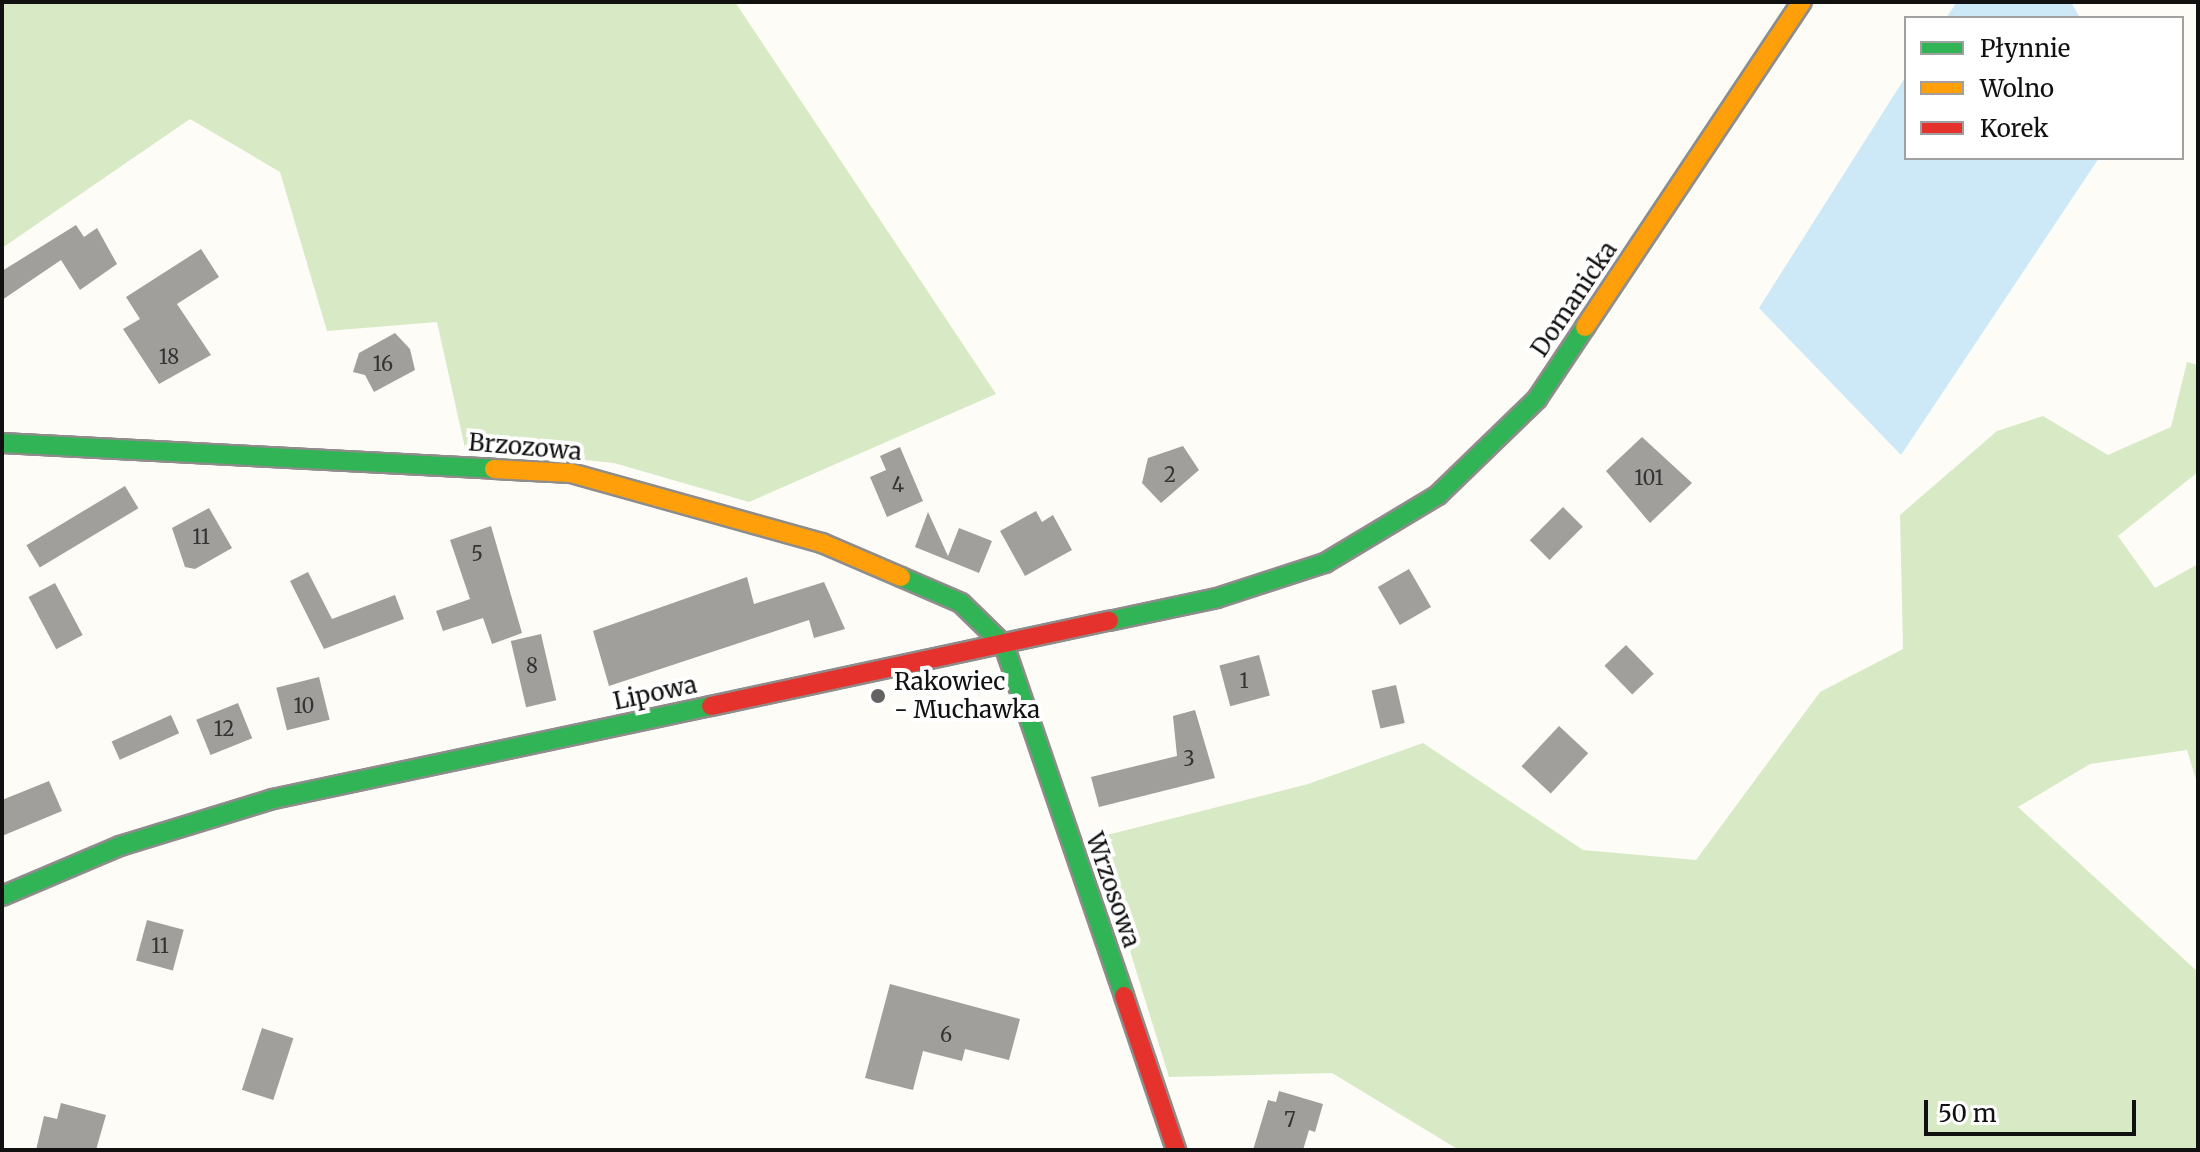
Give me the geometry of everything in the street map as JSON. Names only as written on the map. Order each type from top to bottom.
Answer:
[{"type":"street","name":"Domanicka","points":[[1325,563],[1438,495],[1537,399],[1802,2]]},
{"type":"street","name":"Brzozowa","points":[[2,443],[527,467],[606,480],[877,564],[961,603],[1004,645]]},
{"type":"street","name":"Lipowa","points":[[2,896],[120,846],[273,799],[1004,645],[1251,589],[1325,563]]},
{"type":"street","name":"Wrzosowa","points":[[1004,645],[1176,1150]]},
{"type":"green space","points":[[2,2],[735,2],[996,394],[749,502],[614,463],[465,448],[437,322],[327,331],[280,172],[190,119],[2,248]]},
{"type":"green space","points":[[2187,362],[2198,365],[2198,472],[2118,536],[2155,588],[2198,564],[2198,786],[2187,750],[2090,764],[2018,807],[2198,972],[2198,1150],[1459,1150],[1332,1073],[1169,1077],[1095,838],[1308,784],[1423,743],[1583,850],[1696,860],[1820,692],[1903,649],[1900,515],[1997,431],[2043,416],[2108,455],[2171,427]]},
{"type":"water","points":[[1957,2],[2071,2],[2079,16],[1947,16]]},
{"type":"water","points":[[1904,79],[1904,160],[2098,160],[1901,455],[1759,308]]},
{"type":"building","points":[[76,225],[84,237],[97,228],[117,264],[80,290],[61,260],[2,300],[2,271]]},
{"type":"building","points":[[201,249],[219,277],[177,304],[211,355],[159,384],[123,329],[140,319],[126,297]]},
{"type":"building","points":[[395,333],[410,349],[415,370],[374,392],[365,375],[353,372],[359,353]]},
{"type":"building","points":[[1642,437],[1692,483],[1650,523],[1606,471]]},
{"type":"building","points":[[1183,446],[1199,470],[1161,503],[1142,483],[1148,458]]},
{"type":"building","points":[[900,447],[923,501],[887,517],[870,477],[886,470],[880,456]]},
{"type":"building","points":[[125,486],[138,508],[40,568],[26,545]]},
{"type":"building","points":[[1563,507],[1583,527],[1550,560],[1530,540]]},
{"type":"building","points":[[209,508],[232,548],[195,569],[185,567],[172,528]]},
{"type":"building","points":[[1036,511],[1042,522],[1053,515],[1072,550],[1025,576],[1000,531]]},
{"type":"building","points":[[928,512],[948,556],[959,528],[992,541],[979,573],[915,547]]},
{"type":"building","points":[[491,526],[522,633],[492,644],[483,618],[443,631],[436,611],[470,599],[450,540]]},
{"type":"building","points":[[1409,569],[1431,607],[1400,625],[1378,587]]},
{"type":"building","points":[[308,572],[332,619],[395,595],[404,619],[324,649],[290,581]]},
{"type":"building","points":[[747,577],[754,604],[824,582],[845,629],[814,638],[809,620],[609,686],[593,631]]},
{"type":"building","points":[[55,583],[83,635],[56,649],[29,597]]},
{"type":"building","points":[[541,634],[556,700],[526,707],[511,641]]},
{"type":"building","points":[[1626,645],[1654,674],[1632,695],[1604,666]]},
{"type":"building","points":[[1259,655],[1270,696],[1230,706],[1219,666]]},
{"type":"building","points":[[319,677],[330,720],[287,730],[276,688]]},
{"type":"building","points":[[1396,685],[1405,723],[1380,729],[1372,691]]},
{"type":"building","points":[[238,703],[252,738],[211,755],[196,720]]},
{"type":"building","points":[[1195,710],[1215,778],[1099,807],[1091,777],[1177,756],[1173,716]]},
{"type":"building","points":[[171,715],[179,733],[120,760],[112,741]]},
{"type":"building","points":[[1559,726],[1588,753],[1551,794],[1521,766]]},
{"type":"building","points":[[49,781],[62,811],[2,836],[2,800]]},
{"type":"building","points":[[147,920],[184,930],[173,970],[136,961]]},
{"type":"building","points":[[890,984],[1020,1019],[1009,1060],[965,1049],[962,1061],[923,1051],[913,1090],[865,1078]]},
{"type":"building","points":[[262,1028],[293,1038],[273,1100],[242,1090]]},
{"type":"building","points":[[1279,1091],[1323,1104],[1315,1132],[1309,1130],[1303,1150],[1253,1150],[1268,1100],[1276,1102]]},
{"type":"building","points":[[61,1103],[106,1115],[96,1150],[36,1150],[44,1116],[57,1119]]},
{"type":"traffic: fast","points":[[1109,621],[1217,598],[1325,563],[1438,495],[1537,399],[1585,327]]},
{"type":"traffic: fast","points":[[2,443],[494,469]]},
{"type":"traffic: fast","points":[[901,577],[961,603],[1004,645],[1124,996]]},
{"type":"traffic: fast","points":[[2,896],[120,846],[273,799],[711,706]]},
{"type":"traffic: slow","points":[[1585,327],[1802,2]]},
{"type":"traffic: slow","points":[[494,469],[571,473],[822,543],[901,577]]},
{"type":"traffic: jam","points":[[711,706],[1109,621]]},
{"type":"traffic: jam","points":[[1124,996],[1176,1150]]},
{"type":"place","name":"Rakowiec - Muchawka","points":[[878,696]]}]
